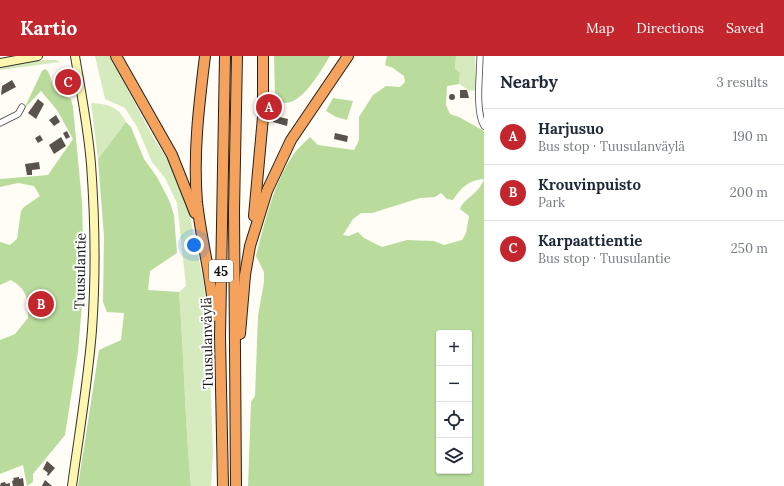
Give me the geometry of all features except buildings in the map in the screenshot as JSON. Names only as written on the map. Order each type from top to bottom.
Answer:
[{"type":"highway","points":[[116,56],[172,155],[201,231]]},
{"type":"highway","points":[[204,56],[196,135],[196,174],[201,231],[214,306],[221,386]]},
{"type":"highway","name":"Tuusulanväylä","points":[[223,486],[221,386],[221,212],[225,56]]},
{"type":"highway","name":"Tuusulanväylä","points":[[236,486],[234,211],[237,56]]},
{"type":"highway","points":[[235,390],[245,275],[258,182],[263,117],[263,56]]},
{"type":"highway","points":[[250,246],[267,191],[280,162],[305,118],[348,56]]},
{"type":"main road","points":[[0,63],[38,56]]},
{"type":"main road","name":"Tuusulantie","points":[[72,486],[88,372],[92,329],[94,220],[91,164],[86,119],[75,56]]},
{"type":"street","points":[[480,56],[480,111],[481,120],[484,126]]},
{"type":"street","points":[[0,123],[18,114],[22,107]]},
{"type":"green space","points":[[95,56],[110,56],[153,137],[171,165],[189,212],[204,284],[208,320],[213,452],[211,486],[191,486],[179,292],[186,286],[177,203],[165,178],[152,162],[137,127],[125,108],[105,99]]},
{"type":"green space","points":[[274,56],[330,56],[308,89],[302,95],[291,102],[279,103],[275,94]]},
{"type":"green space","points":[[387,56],[456,56],[455,69],[460,73],[459,84],[447,86],[446,105],[450,114],[459,117],[484,131],[484,179],[484,486],[248,486],[251,402],[255,396],[258,316],[264,282],[264,272],[256,256],[270,204],[286,167],[295,152],[310,137],[318,145],[354,150],[359,140],[359,117],[373,95],[386,86],[400,87],[405,82],[404,76],[393,68],[385,65]],"holes":[[[484,179],[479,189],[464,202],[460,209],[469,216],[466,233],[462,240],[444,245],[434,241],[407,240],[382,247],[364,238],[358,232],[349,236],[343,235],[353,219],[361,213],[372,213],[420,198],[435,197],[441,193],[447,199],[453,200],[462,188],[469,183]]]},
{"type":"green space","points":[[456,56],[475,56],[477,96],[475,97],[476,90],[470,91],[459,84],[460,73],[455,69]]},
{"type":"green space","points":[[43,60],[57,60],[60,62],[0,70],[0,66]]},
{"type":"green space","points":[[45,69],[49,73],[55,89],[60,94],[71,99],[73,107],[82,202],[84,280],[78,352],[65,435],[33,474],[33,482],[27,486],[23,465],[0,474],[0,340],[15,334],[28,318],[28,306],[24,292],[17,284],[11,280],[0,285],[0,242],[10,245],[17,239],[21,211],[24,207],[40,196],[34,186],[18,183],[0,187],[0,179],[48,175],[73,139],[57,110],[41,91],[24,109],[42,71]]},
{"type":"green space","points":[[333,98],[353,101],[347,120],[336,117],[326,111]]},
{"type":"green space","points":[[91,103],[103,104],[116,109],[120,112],[126,122],[98,159]]},
{"type":"green space","points":[[126,122],[131,127],[144,159],[157,177],[169,200],[174,215],[177,253],[150,271],[148,290],[179,292],[191,486],[78,486],[99,350],[121,340],[124,313],[107,312],[103,302],[104,237],[98,159]]},
{"type":"place","name":"Karpaattientie","points":[[68,82]]},
{"type":"place","name":"Harjusuo","points":[[269,107]]},
{"type":"place","name":"Krouvinpuisto","points":[[41,304]]}]
